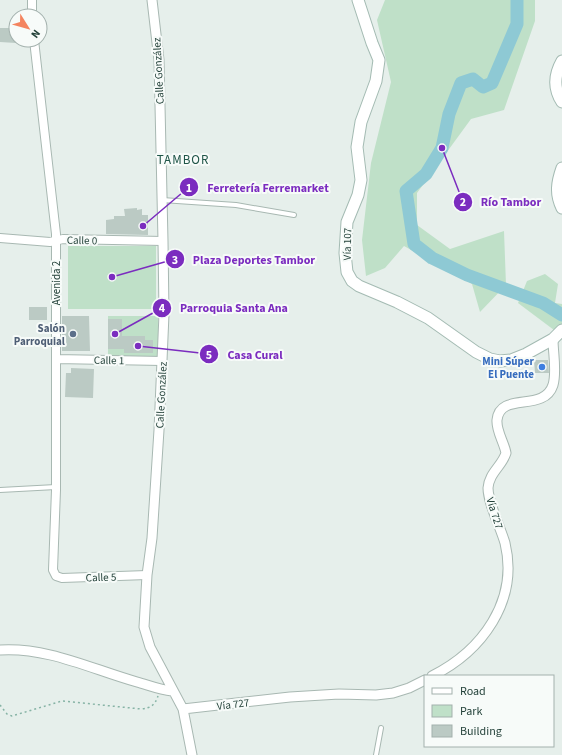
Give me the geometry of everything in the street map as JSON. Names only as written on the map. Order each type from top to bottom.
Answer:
[{"type":"main road","name":"Vía 107","points":[[358,0],[379,60],[376,81],[362,122],[357,147],[361,180],[358,195],[347,222],[345,253],[347,272],[352,281],[359,286],[397,302],[428,318],[476,352],[490,359],[500,361],[511,360],[526,354],[553,339],[562,330]]},
{"type":"main road","points":[[562,61],[556,77],[555,87],[562,102]]},
{"type":"main road","points":[[562,168],[557,186],[557,196],[562,208]]},
{"type":"street","name":"Calle González","points":[[152,0],[159,60],[163,241],[162,361],[152,538],[147,575],[144,627],[150,647],[172,691],[183,709],[192,755]]},
{"type":"street","name":"Avenida 2","points":[[35,48],[56,240],[56,487],[53,570],[56,576]]},
{"type":"street","name":"Calle 0","points":[[0,238],[50,242],[63,239],[163,241]]},
{"type":"street","name":"Vía 727","points":[[434,675],[452,664],[474,646],[496,617],[502,603],[508,576],[505,544],[488,496],[488,486],[491,476],[506,453],[505,445],[498,429],[497,418],[502,410],[508,405],[542,399],[549,393],[554,378],[553,339]]},
{"type":"street","name":"Calle 1","points":[[56,359],[162,361]]},
{"type":"street","name":"Calle 5","points":[[56,576],[62,578],[147,575]]},
{"type":"street","points":[[0,650],[13,649],[49,654],[117,676],[172,691]]},
{"type":"street","name":"Vía 727","points":[[183,709],[290,697],[338,694],[376,695],[409,688],[424,680]]},
{"type":"lane","points":[[162,200],[236,205],[294,215]]},
{"type":"lane","points":[[0,490],[56,487]]},
{"type":"lane","points":[[376,755],[381,728]]},
{"type":"path","points":[[0,705],[7,714],[12,716],[62,701],[146,708],[151,707],[156,701],[158,695],[157,688]]},
{"type":"green space","points":[[385,0],[535,0],[535,21],[504,110],[471,119],[417,193],[417,225],[450,249],[504,231],[506,285],[480,312],[472,284],[404,246],[385,268],[366,276],[362,240],[371,163],[391,82],[377,20]]},
{"type":"green space","points":[[68,246],[156,246],[156,309],[68,309]]},
{"type":"green space","points":[[545,274],[558,284],[555,303],[562,304],[562,336],[518,303],[527,281]]},
{"type":"green space","points":[[108,316],[158,316],[158,357],[108,357],[108,349],[122,348],[122,319],[108,319]]},
{"type":"building","points":[[0,28],[8,28],[8,42],[0,42]]},
{"type":"building","points":[[137,208],[137,210],[142,209],[142,215],[148,215],[148,235],[106,234],[106,220],[114,219],[114,216],[125,216],[124,209]]},
{"type":"building","points":[[29,307],[47,307],[47,320],[29,320]]},
{"type":"building","name":"Salón Parroquial","points":[[62,316],[89,316],[90,351],[62,351]]},
{"type":"building","points":[[108,319],[122,319],[122,336],[145,336],[145,340],[153,340],[153,353],[124,353],[124,349],[108,349]]},
{"type":"building","name":"Mini Súper El Puente","points":[[534,360],[548,360],[549,373],[535,373]]},
{"type":"building","points":[[71,368],[94,369],[93,398],[65,397],[66,373],[71,373]]},
{"type":"waterway","points":[[517,0],[517,24],[492,83],[483,87],[473,79],[461,83],[449,114],[442,148],[426,174],[406,191],[414,244],[432,258],[467,275],[543,303],[562,315]]},
{"type":"place","name":"Río Tambor","points":[[442,148]]},
{"type":"place","name":"Ferretería Ferremarket","points":[[143,226]]},
{"type":"place","name":"Plaza Deportes Tambor","points":[[112,277]]},
{"type":"place","name":"Salón Parroquial","points":[[73,334]]},
{"type":"place","name":"Parroquia Santa Ana","points":[[115,334]]},
{"type":"place","name":"Casa Cural","points":[[138,346]]},
{"type":"place","name":"Mini Súper El Puente","points":[[542,367]]},
{"type":"district","name":"TAMBOR","points":[[183,159]]}]
